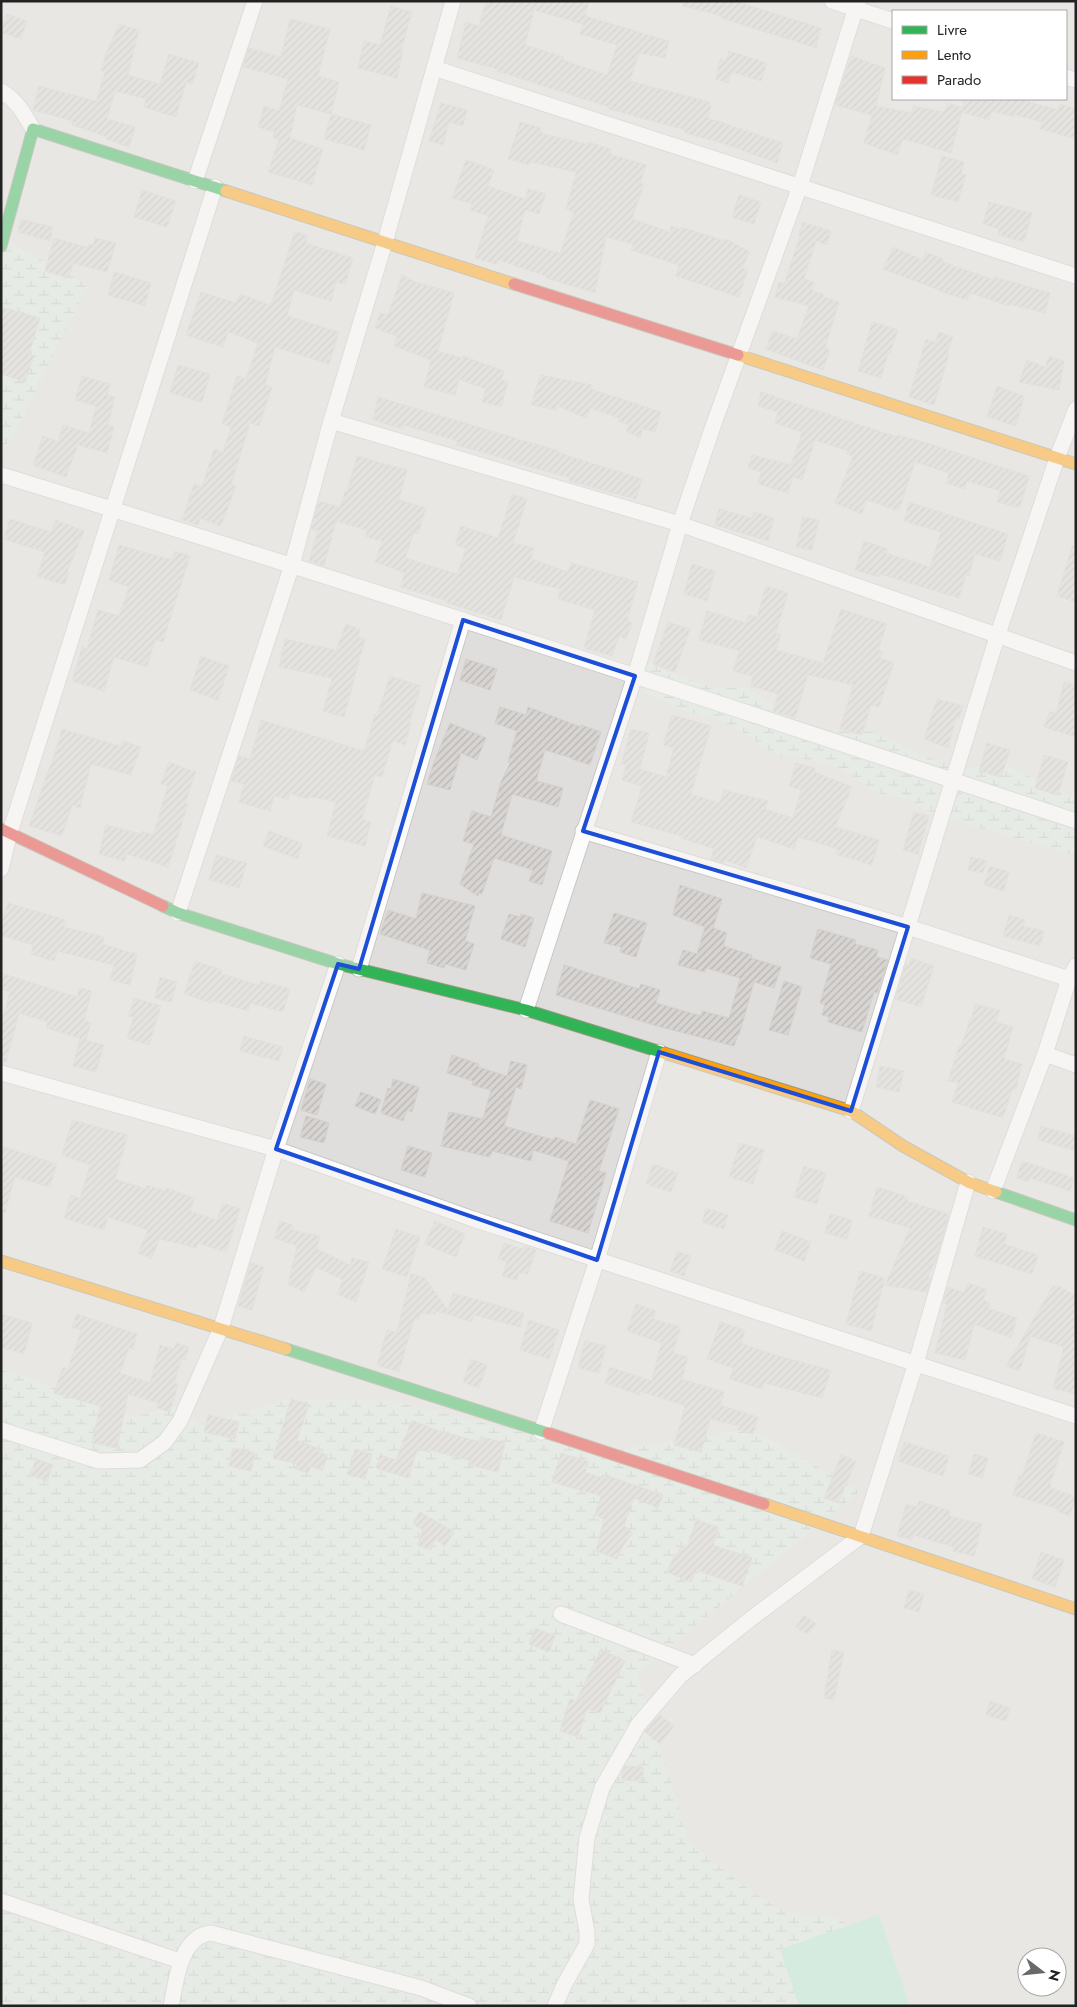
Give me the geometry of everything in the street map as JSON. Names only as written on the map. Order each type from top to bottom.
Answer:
[{"type":"street","points":[[195,181],[255,1]]},
{"type":"street","points":[[178,913],[292,565],[331,422],[385,242],[453,1]]},
{"type":"street","points":[[832,1],[857,5],[892,21]]},
{"type":"street","points":[[526,1010],[635,676],[680,524],[738,354],[800,186],[857,5]]},
{"type":"street","points":[[434,68],[1076,276]]},
{"type":"street","points":[[1,91],[10,97],[23,111],[33,129],[1076,464]]},
{"type":"street","points":[[1,246],[33,129]]},
{"type":"street","points":[[1,869],[6,831],[113,509],[215,187]]},
{"type":"street","points":[[851,1111],[997,637],[1057,458],[1076,409]]},
{"type":"street","points":[[331,422],[680,524],[997,637],[1076,663]]},
{"type":"street","points":[[1,475],[464,620],[1076,822]]},
{"type":"street","points":[[359,969],[464,620]]},
{"type":"street","points":[[6,831],[178,913],[338,964],[526,1010],[851,1111],[903,1146],[968,1182],[1076,1220]]},
{"type":"street","points":[[583,831],[908,927],[1072,973],[1045,1054],[993,1191]]},
{"type":"street","points":[[1,1430],[99,1461],[140,1460],[165,1442],[180,1421],[221,1328],[276,1149],[338,964]]},
{"type":"street","points":[[541,1432],[597,1260],[659,1052]]},
{"type":"street","points":[[1045,1054],[1076,1065]]},
{"type":"street","points":[[1,1073],[276,1149],[473,1219],[1076,1416]]},
{"type":"street","points":[[555,2006],[586,1944],[587,1932],[581,1899],[587,1838],[602,1788],[638,1725],[680,1676],[748,1621],[861,1536],[916,1363],[968,1182]]},
{"type":"street","points":[[1,1261],[114,1297],[221,1328],[753,1500],[1076,1609]]},
{"type":"street","points":[[561,1614],[695,1665]]},
{"type":"street","points":[[1,1901],[180,1961]]},
{"type":"street","points":[[170,2006],[180,1961],[197,1938],[203,1934],[210,1933],[421,1988],[469,2006]]},
{"type":"highlighted area","points":[[463,620],[635,676],[583,831],[908,927],[851,1111],[659,1052],[597,1260],[276,1149],[338,964],[359,969]]},
{"type":"shaded area","points":[[1,1],[1076,1],[1076,2006],[1,2006]]},
{"type":"green space","points":[[1,237],[88,285],[12,438],[1,451]]},
{"type":"green space","points":[[647,662],[713,688],[745,687],[806,725],[823,731],[872,732],[919,754],[966,770],[999,761],[1076,799],[1076,856],[943,817],[922,808],[908,799],[877,793],[842,769],[807,759],[776,755],[741,731],[717,719],[687,712],[646,693],[637,668]]},
{"type":"green space","points":[[1,1370],[30,1378],[133,1418],[173,1405],[200,1425],[291,1399],[395,1401],[603,1452],[750,1429],[860,1491],[637,1674],[689,1842],[740,1883],[784,1912],[841,1919],[909,2003],[909,2006],[1,2006]]},
{"type":"green space","points":[[879,1915],[910,2006],[799,2006],[780,1949]]},
{"type":"building","points":[[486,1],[589,1],[585,16],[669,41],[665,58],[639,53],[630,81],[710,102],[708,118],[783,143],[777,163],[722,143],[685,133],[685,130],[609,109],[609,107],[497,71],[497,69],[457,58],[466,22],[479,26]],"holes":[[[534,10],[583,24],[580,34],[617,45],[607,75],[563,60],[564,57],[525,45]]]},
{"type":"building","points":[[683,1],[735,1],[821,28],[816,48],[721,18],[722,16],[683,6]]},
{"type":"building","points":[[391,6],[412,12],[401,50],[403,50],[397,78],[358,68],[364,41],[380,45]]},
{"type":"building","points":[[7,14],[27,21],[21,39],[1,32]]},
{"type":"building","points":[[290,19],[330,29],[318,76],[339,82],[331,114],[297,105],[290,138],[323,149],[312,185],[268,172],[279,139],[273,138],[274,132],[258,127],[264,106],[279,111],[288,79],[243,67],[249,48],[281,57]]},
{"type":"building","points":[[119,24],[139,30],[128,75],[160,84],[169,54],[199,63],[192,84],[186,82],[176,117],[144,107],[146,99],[115,91],[107,119],[135,127],[129,147],[72,125],[73,121],[33,110],[39,86],[96,101],[105,72],[101,71],[106,54]]},
{"type":"building","points":[[729,51],[767,63],[761,81],[732,72],[728,83],[716,79],[720,59],[726,61]]},
{"type":"building","points":[[851,56],[885,68],[876,106],[912,113],[913,106],[944,112],[948,103],[963,108],[951,153],[903,139],[897,155],[864,143],[872,115],[835,105]]},
{"type":"building","points":[[964,100],[1030,100],[1029,102],[1058,110],[1060,104],[1076,109],[1076,139],[1040,129],[1043,122],[1014,115],[1014,117],[992,111],[989,120],[962,112]]},
{"type":"building","points":[[441,103],[467,110],[463,126],[449,122],[443,145],[429,141]]},
{"type":"building","points":[[331,114],[371,125],[364,150],[324,139]]},
{"type":"building","points":[[520,122],[541,128],[540,133],[587,144],[588,142],[611,149],[610,154],[646,165],[640,183],[644,184],[632,219],[670,232],[671,226],[680,229],[681,227],[725,241],[726,239],[750,252],[742,268],[748,270],[739,297],[676,276],[679,265],[631,250],[633,244],[606,237],[595,293],[546,278],[546,276],[498,260],[496,264],[475,258],[488,216],[470,210],[472,204],[452,198],[466,160],[494,170],[488,186],[525,199],[528,189],[546,194],[539,214],[525,210],[517,241],[560,253],[574,212],[566,209],[576,172],[530,162],[529,165],[508,159]]},
{"type":"building","points":[[942,156],[964,162],[961,174],[966,175],[958,202],[931,195]]},
{"type":"building","points":[[142,190],[176,201],[167,227],[134,217]]},
{"type":"building","points":[[739,195],[761,202],[754,224],[732,217]]},
{"type":"building","points":[[989,202],[1032,213],[1024,242],[998,235],[999,229],[983,224]]},
{"type":"building","points":[[21,219],[53,227],[50,241],[18,232]]},
{"type":"building","points":[[803,222],[831,231],[827,245],[816,241],[804,279],[815,283],[812,291],[839,302],[825,348],[830,350],[823,370],[766,349],[772,331],[797,339],[809,306],[775,297],[779,282],[784,284]]},
{"type":"building","points":[[295,231],[308,236],[306,243],[353,258],[345,284],[336,282],[331,301],[294,290],[287,316],[339,332],[329,364],[275,347],[265,385],[272,387],[259,426],[250,423],[231,485],[236,486],[221,526],[200,518],[198,525],[182,520],[194,484],[202,487],[214,449],[223,452],[231,427],[222,424],[237,376],[246,379],[258,343],[228,332],[223,347],[186,335],[201,292],[236,303],[240,294],[271,305]]},
{"type":"building","points":[[54,238],[88,248],[89,244],[93,245],[95,238],[116,243],[107,272],[73,263],[69,278],[45,271]]},
{"type":"building","points":[[893,247],[923,260],[925,252],[943,259],[942,262],[994,280],[995,277],[1050,293],[1045,313],[1009,304],[1009,306],[971,293],[967,300],[883,269]]},
{"type":"building","points":[[114,272],[151,283],[145,306],[108,295]]},
{"type":"building","points":[[402,275],[415,282],[454,293],[438,351],[462,358],[463,356],[504,371],[501,380],[508,382],[501,407],[482,402],[486,389],[459,379],[455,395],[424,387],[431,360],[394,346],[397,336],[375,328],[380,313],[388,315]]},
{"type":"building","points":[[1,307],[40,318],[29,354],[34,356],[25,382],[1,374]]},
{"type":"building","points":[[872,322],[898,330],[890,354],[888,353],[881,378],[858,371]]},
{"type":"building","points":[[939,332],[953,337],[934,405],[909,397],[926,339],[935,342]]},
{"type":"building","points":[[1049,356],[1064,361],[1059,390],[1019,382],[1027,360],[1045,367]]},
{"type":"building","points":[[178,365],[210,374],[202,402],[170,393]]},
{"type":"building","points":[[540,375],[592,385],[591,389],[661,412],[655,432],[643,429],[640,438],[626,431],[630,425],[618,421],[619,418],[590,408],[586,418],[558,406],[557,410],[531,405]]},
{"type":"building","points":[[82,376],[110,384],[107,395],[115,397],[108,425],[114,427],[107,453],[78,445],[66,477],[33,465],[43,436],[58,442],[63,425],[89,433],[96,406],[75,400]]},
{"type":"building","points":[[997,386],[1024,396],[1016,426],[987,417]]},
{"type":"building","points":[[761,392],[897,437],[898,435],[927,443],[1029,476],[1020,508],[997,502],[1000,491],[967,481],[965,489],[946,483],[949,473],[915,462],[899,511],[866,500],[862,514],[835,503],[853,456],[847,454],[848,451],[815,440],[802,480],[793,477],[788,493],[758,484],[761,472],[748,468],[752,455],[791,465],[802,432],[775,423],[778,412],[758,406]]},
{"type":"building","points":[[378,397],[559,451],[559,453],[642,479],[636,499],[569,481],[570,478],[456,445],[458,441],[404,425],[403,429],[383,423],[373,419]]},
{"type":"building","points":[[357,456],[407,470],[399,500],[426,508],[418,534],[414,533],[405,558],[457,574],[466,548],[455,545],[461,526],[498,538],[512,494],[527,499],[513,543],[534,548],[531,559],[568,572],[571,563],[638,582],[627,621],[632,623],[626,639],[619,636],[612,656],[584,648],[595,610],[558,599],[560,589],[514,577],[501,620],[447,603],[448,601],[400,587],[405,573],[375,562],[382,541],[366,537],[367,530],[336,521],[324,566],[309,561],[318,531],[311,529],[319,501],[340,507],[345,491],[347,492]]},
{"type":"building","points":[[909,502],[1008,534],[1000,561],[975,554],[969,576],[966,575],[959,598],[880,574],[879,577],[855,570],[864,541],[888,549],[886,553],[930,567],[941,532],[904,521]]},
{"type":"building","points":[[719,509],[752,518],[754,512],[774,518],[768,541],[715,525]]},
{"type":"building","points":[[803,517],[819,520],[812,550],[796,547]]},
{"type":"building","points":[[10,519],[51,532],[56,520],[84,531],[67,572],[69,572],[65,585],[37,576],[45,552],[4,539]]},
{"type":"building","points":[[119,545],[172,560],[175,551],[190,556],[163,642],[155,640],[147,667],[114,657],[104,691],[72,681],[82,647],[87,649],[98,610],[119,616],[129,587],[109,580]]},
{"type":"building","points":[[1072,546],[1076,547],[1076,602],[1057,596]]},
{"type":"building","points":[[692,564],[715,571],[707,601],[684,594]]},
{"type":"building","points":[[766,586],[788,593],[776,633],[781,634],[776,650],[823,663],[841,609],[887,624],[878,650],[883,652],[880,658],[894,663],[879,707],[871,705],[862,735],[840,729],[853,685],[808,675],[795,718],[773,711],[778,694],[750,686],[753,676],[733,671],[739,651],[699,640],[707,611],[746,623],[749,615],[757,617]]},
{"type":"building","points":[[668,622],[690,629],[675,672],[653,664]]},
{"type":"building","points":[[346,624],[360,629],[358,637],[365,639],[344,717],[323,711],[332,678],[279,667],[285,639],[336,650]]},
{"type":"building","points":[[201,656],[229,666],[218,700],[190,690]]},
{"type":"building","points":[[466,659],[497,669],[490,690],[460,680]]},
{"type":"building","points":[[390,676],[421,686],[409,724],[411,724],[405,745],[393,741],[382,777],[375,775],[362,819],[371,822],[365,846],[327,836],[336,802],[308,796],[308,799],[290,794],[288,800],[274,796],[270,811],[239,802],[244,784],[231,781],[239,756],[250,759],[261,720],[364,751],[375,714],[377,715]]},
{"type":"building","points":[[1064,682],[1076,685],[1076,737],[1044,727],[1050,711],[1056,714]]},
{"type":"building","points":[[937,699],[963,706],[959,719],[956,718],[948,748],[924,739]]},
{"type":"building","points":[[500,707],[526,715],[528,707],[581,727],[581,725],[601,732],[590,765],[545,750],[536,781],[563,788],[558,807],[512,794],[501,835],[552,851],[542,885],[529,881],[533,870],[494,858],[482,894],[479,893],[478,896],[460,884],[474,844],[463,841],[472,811],[491,817],[501,782],[510,763],[508,762],[517,731],[495,723]]},
{"type":"building","points":[[672,715],[711,726],[691,794],[719,803],[724,790],[768,801],[765,809],[793,818],[801,790],[789,786],[796,763],[815,768],[814,772],[852,787],[835,827],[879,840],[872,865],[836,854],[838,849],[798,837],[794,849],[757,837],[746,868],[725,860],[724,863],[711,859],[714,849],[681,838],[682,836],[631,822],[642,786],[622,780],[626,765],[621,764],[631,729],[649,733],[640,769],[666,777],[674,748],[663,745]]},
{"type":"building","points":[[450,723],[486,738],[477,760],[461,753],[450,790],[427,784]]},
{"type":"building","points":[[62,729],[120,746],[123,741],[141,747],[131,775],[91,764],[80,808],[72,805],[62,836],[29,826],[51,766]]},
{"type":"building","points":[[987,743],[1010,750],[1001,777],[979,771]]},
{"type":"building","points":[[1044,755],[1068,762],[1058,795],[1035,788]]},
{"type":"building","points":[[169,762],[196,772],[185,803],[188,804],[168,867],[127,854],[124,861],[99,854],[106,825],[141,834],[143,831],[153,835],[168,786],[161,784]]},
{"type":"building","points":[[914,812],[929,816],[918,854],[903,850]]},
{"type":"building","points":[[269,831],[302,843],[298,859],[263,846]]},
{"type":"building","points":[[216,855],[247,863],[239,888],[209,880]]},
{"type":"building","points":[[971,857],[987,861],[983,873],[968,870]]},
{"type":"building","points":[[989,866],[1009,872],[1004,891],[984,885]]},
{"type":"building","points":[[680,885],[722,899],[713,928],[727,933],[723,946],[752,955],[751,958],[781,967],[774,988],[754,982],[734,1046],[657,1026],[556,995],[564,965],[639,989],[641,984],[660,990],[656,1003],[701,1016],[702,1011],[729,1018],[740,978],[706,968],[705,972],[678,965],[683,950],[697,954],[705,927],[673,915]]},
{"type":"building","points":[[422,893],[475,906],[465,941],[474,944],[466,970],[445,964],[444,968],[427,963],[430,950],[380,934],[388,910],[416,919]]},
{"type":"building","points":[[8,903],[66,920],[64,927],[104,937],[102,944],[137,954],[130,985],[110,980],[114,965],[57,951],[54,961],[31,954],[33,945],[1,935],[1,924]]},
{"type":"building","points":[[614,913],[647,923],[636,957],[620,952],[621,947],[604,943]]},
{"type":"building","points":[[509,914],[520,917],[521,914],[534,918],[525,947],[501,939]]},
{"type":"building","points":[[1009,915],[1025,920],[1023,926],[1044,931],[1040,946],[1003,936]]},
{"type":"building","points":[[818,929],[856,940],[855,944],[878,950],[876,957],[888,960],[877,993],[874,992],[862,1032],[828,1022],[829,1017],[822,1015],[825,1005],[820,1003],[831,964],[810,958]]},
{"type":"building","points":[[911,958],[934,966],[921,1007],[895,999],[906,964],[909,965]]},
{"type":"building","points":[[195,961],[222,970],[221,974],[260,985],[261,981],[290,989],[283,1012],[250,1003],[248,1011],[213,1001],[212,1003],[184,994]]},
{"type":"building","points":[[1,973],[77,997],[79,988],[92,991],[84,1020],[91,1023],[86,1040],[104,1045],[96,1072],[73,1066],[80,1038],[46,1028],[48,1022],[19,1013],[6,1062],[1,1061],[1,1024],[10,992],[1,989]]},
{"type":"building","points":[[160,977],[177,982],[171,1002],[155,998]]},
{"type":"building","points":[[784,981],[802,987],[788,1035],[769,1030]]},
{"type":"building","points":[[134,998],[161,1006],[149,1045],[127,1038],[134,1017],[129,1016]]},
{"type":"building","points":[[975,1004],[1000,1010],[996,1022],[1013,1027],[1004,1059],[1022,1064],[1016,1089],[1013,1088],[1003,1118],[952,1102],[958,1083],[948,1081],[959,1046],[961,1047],[971,1020]]},
{"type":"building","points":[[244,1036],[283,1047],[279,1061],[240,1051]]},
{"type":"building","points":[[452,1055],[479,1064],[478,1067],[507,1076],[511,1061],[527,1065],[521,1089],[516,1087],[504,1126],[554,1140],[555,1137],[576,1144],[590,1100],[619,1109],[599,1171],[606,1173],[588,1233],[550,1221],[569,1161],[533,1150],[531,1161],[492,1151],[490,1157],[441,1146],[449,1112],[483,1119],[491,1090],[472,1085],[473,1081],[447,1073]]},
{"type":"building","points":[[880,1066],[904,1071],[899,1092],[876,1087]]},
{"type":"building","points":[[310,1079],[326,1084],[317,1115],[301,1110]]},
{"type":"building","points":[[393,1079],[419,1087],[412,1112],[407,1110],[403,1121],[381,1113],[388,1088],[391,1089]]},
{"type":"building","points":[[361,1092],[381,1100],[375,1114],[355,1106]]},
{"type":"building","points":[[306,1116],[329,1123],[324,1143],[300,1137]]},
{"type":"building","points":[[72,1120],[128,1135],[115,1179],[146,1189],[147,1185],[166,1191],[167,1188],[195,1198],[190,1211],[217,1220],[223,1203],[240,1209],[226,1252],[198,1243],[197,1248],[160,1239],[151,1259],[138,1253],[148,1230],[108,1217],[104,1230],[64,1218],[71,1195],[80,1198],[90,1165],[62,1155]]},
{"type":"building","points":[[1041,1126],[1076,1136],[1076,1151],[1038,1140]]},
{"type":"building","points":[[740,1143],[764,1150],[753,1184],[729,1177]]},
{"type":"building","points":[[1,1146],[57,1164],[50,1187],[15,1177],[5,1213],[1,1212]]},
{"type":"building","points":[[408,1146],[432,1153],[425,1177],[401,1170]]},
{"type":"building","points":[[1022,1161],[1074,1178],[1070,1191],[1030,1178],[1029,1182],[1016,1178]]},
{"type":"building","points":[[653,1164],[678,1173],[671,1192],[646,1184]]},
{"type":"building","points":[[804,1166],[826,1173],[817,1204],[794,1197]]},
{"type":"building","points":[[877,1187],[908,1197],[907,1201],[949,1214],[936,1260],[928,1277],[931,1278],[927,1292],[885,1285],[910,1228],[869,1216]]},
{"type":"building","points":[[706,1208],[728,1215],[724,1229],[702,1222]]},
{"type":"building","points":[[830,1214],[852,1220],[847,1239],[825,1233]]},
{"type":"building","points":[[280,1221],[293,1225],[292,1230],[320,1236],[317,1249],[350,1265],[352,1258],[369,1262],[356,1302],[337,1294],[343,1280],[316,1267],[304,1292],[288,1284],[297,1246],[274,1238]]},
{"type":"building","points":[[435,1221],[465,1234],[456,1257],[425,1244]]},
{"type":"building","points":[[983,1227],[1007,1234],[1004,1244],[1038,1255],[1032,1274],[975,1256]]},
{"type":"building","points":[[396,1229],[420,1237],[407,1277],[382,1269]]},
{"type":"building","points":[[782,1231],[811,1242],[804,1261],[775,1250]]},
{"type":"building","points":[[504,1243],[523,1249],[524,1246],[536,1250],[528,1274],[519,1273],[517,1280],[502,1276],[507,1262],[498,1259]]},
{"type":"building","points":[[677,1251],[691,1256],[684,1276],[670,1271]]},
{"type":"building","points":[[251,1263],[264,1267],[252,1310],[238,1306]]},
{"type":"building","points":[[860,1271],[885,1278],[871,1331],[846,1324]]},
{"type":"building","points":[[411,1274],[424,1277],[448,1310],[453,1293],[524,1313],[520,1327],[474,1315],[472,1322],[436,1311],[435,1314],[420,1314],[418,1320],[414,1319],[399,1372],[377,1365],[387,1330],[397,1332]]},
{"type":"building","points":[[968,1283],[987,1290],[983,1300],[990,1303],[988,1308],[1017,1318],[1011,1338],[974,1324],[965,1360],[935,1353],[947,1304],[943,1303],[948,1287],[964,1293]]},
{"type":"building","points":[[1053,1286],[1058,1286],[1076,1296],[1076,1394],[1053,1388],[1064,1347],[1030,1336],[1020,1371],[1006,1366]]},
{"type":"building","points":[[636,1304],[656,1311],[653,1319],[681,1327],[673,1353],[688,1357],[682,1379],[724,1392],[720,1405],[758,1417],[753,1434],[738,1430],[740,1426],[710,1419],[701,1452],[674,1445],[685,1406],[640,1391],[639,1395],[605,1383],[610,1367],[652,1381],[661,1343],[627,1331]]},
{"type":"building","points":[[1,1314],[32,1323],[24,1354],[1,1347]]},
{"type":"building","points":[[77,1314],[137,1334],[133,1349],[129,1348],[120,1373],[150,1383],[160,1345],[174,1349],[176,1343],[189,1347],[185,1360],[182,1359],[174,1382],[178,1384],[170,1412],[157,1408],[159,1403],[128,1394],[117,1448],[92,1443],[100,1406],[54,1393],[63,1367],[68,1369],[81,1330],[72,1327]]},
{"type":"building","points":[[529,1320],[559,1330],[549,1359],[520,1350]]},
{"type":"building","points":[[720,1322],[745,1330],[741,1343],[772,1354],[831,1370],[822,1398],[764,1383],[762,1389],[730,1379],[733,1368],[707,1359]]},
{"type":"building","points":[[585,1341],[606,1346],[599,1373],[578,1368]]},
{"type":"building","points":[[471,1359],[487,1365],[479,1388],[463,1382]]},
{"type":"building","points":[[291,1399],[309,1404],[297,1440],[317,1448],[316,1451],[328,1455],[322,1471],[311,1466],[308,1473],[295,1469],[297,1464],[273,1458]]},
{"type":"building","points":[[208,1415],[239,1422],[235,1439],[204,1432]]},
{"type":"building","points":[[412,1420],[439,1431],[480,1442],[482,1437],[505,1443],[498,1472],[470,1465],[471,1461],[431,1450],[430,1453],[418,1448],[408,1478],[376,1468],[380,1455],[396,1460]]},
{"type":"building","points":[[1036,1433],[1064,1442],[1050,1485],[1051,1488],[1076,1497],[1070,1516],[1058,1512],[1058,1509],[1013,1495],[1019,1476],[1022,1476]]},
{"type":"building","points":[[904,1442],[949,1456],[943,1476],[898,1461]]},
{"type":"building","points":[[233,1448],[255,1453],[251,1471],[229,1466]]},
{"type":"building","points":[[355,1449],[372,1454],[365,1479],[347,1474]]},
{"type":"building","points":[[561,1453],[589,1462],[585,1472],[606,1479],[608,1476],[663,1495],[658,1508],[634,1498],[624,1526],[633,1533],[622,1547],[617,1559],[596,1551],[604,1519],[595,1515],[601,1496],[552,1482]]},
{"type":"building","points":[[974,1454],[988,1458],[982,1478],[968,1474]]},
{"type":"building","points":[[841,1455],[856,1461],[838,1503],[824,1498]]},
{"type":"building","points":[[36,1459],[53,1465],[47,1481],[30,1475]]},
{"type":"building","points":[[919,1501],[950,1511],[949,1516],[982,1524],[974,1556],[953,1551],[954,1547],[913,1535],[912,1540],[897,1536],[906,1504],[917,1507]]},
{"type":"building","points":[[420,1512],[454,1532],[445,1546],[435,1539],[431,1550],[417,1545],[423,1530],[413,1524]]},
{"type":"building","points":[[696,1520],[719,1527],[713,1545],[752,1558],[742,1586],[696,1570],[691,1582],[667,1572],[681,1545],[687,1547]]},
{"type":"building","points":[[1041,1552],[1064,1560],[1055,1587],[1032,1579]]},
{"type":"building","points":[[909,1590],[924,1594],[919,1612],[904,1608]]},
{"type":"building","points":[[804,1615],[816,1624],[809,1633],[804,1633],[796,1627]]},
{"type":"building","points":[[535,1628],[555,1636],[549,1652],[529,1644]]},
{"type":"building","points":[[601,1649],[625,1661],[600,1713],[587,1709],[578,1737],[560,1731],[570,1699],[576,1701]]},
{"type":"building","points":[[832,1650],[844,1652],[834,1700],[824,1698]]},
{"type":"building","points":[[990,1701],[1010,1708],[1006,1721],[986,1715]]},
{"type":"building","points":[[659,1715],[674,1726],[660,1744],[645,1732]]},
{"type":"building","points":[[625,1766],[643,1767],[643,1781],[622,1780],[622,1771]]},
{"type":"traffic: fast","points":[[1,246],[33,129],[226,191]]},
{"type":"traffic: fast","points":[[163,906],[178,913],[338,964],[526,1010],[664,1053]]},
{"type":"traffic: fast","points":[[996,1192],[1076,1220]]},
{"type":"traffic: fast","points":[[286,1349],[548,1433]]},
{"type":"traffic: slow","points":[[226,191],[514,284]]},
{"type":"traffic: slow","points":[[738,355],[1076,464]]},
{"type":"traffic: slow","points":[[664,1053],[851,1111],[903,1146],[968,1182],[996,1192]]},
{"type":"traffic: slow","points":[[1,1261],[286,1349]]},
{"type":"traffic: slow","points":[[764,1504],[1076,1609]]},
{"type":"traffic: jam","points":[[514,284],[738,355]]},
{"type":"traffic: jam","points":[[1,829],[163,906]]},
{"type":"traffic: jam","points":[[548,1433],[764,1504]]}]
